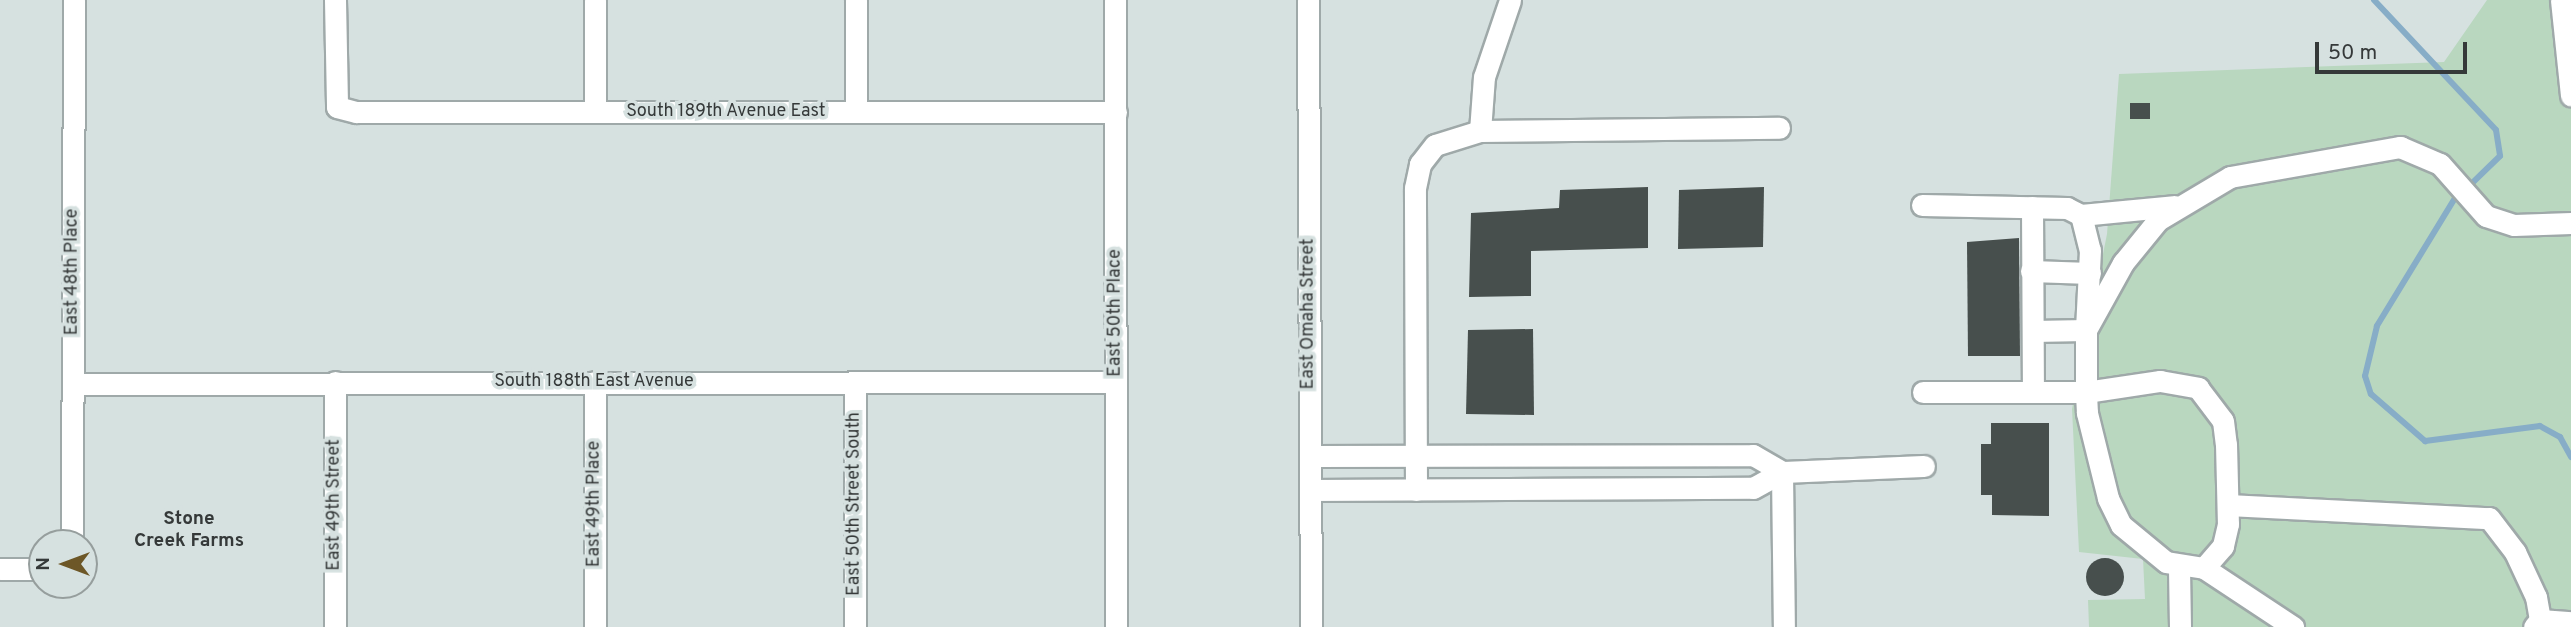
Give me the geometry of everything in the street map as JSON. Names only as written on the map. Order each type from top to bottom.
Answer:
[{"type":"street","name":"East 48th Place","points":[[72,529],[74,0]]},
{"type":"street","name":"South 189th Avenue East","points":[[335,0],[337,107],[595,112],[1116,112]]},
{"type":"street","points":[[595,0],[595,112]]},
{"type":"street","points":[[856,0],[856,112]]},
{"type":"street","name":"East 50th Place","points":[[1115,0],[1116,627]]},
{"type":"street","name":"East Omaha Street","points":[[1308,0],[1311,627]]},
{"type":"street","points":[[1480,131],[1484,77],[1510,0]]},
{"type":"street","points":[[2561,0],[2571,95]]},
{"type":"street","points":[[1416,490],[1420,164],[1449,136],[1480,131],[1779,128]]},
{"type":"street","points":[[2086,330],[2133,248],[2174,206],[2230,177],[2400,147],[2440,164],[2486,216],[2514,225],[2571,223]]},
{"type":"street","points":[[1922,205],[2032,207],[2081,215],[2174,206]]},
{"type":"street","points":[[2032,207],[2033,391]]},
{"type":"street","points":[[2081,215],[2090,273],[2086,392],[2099,469],[2121,525],[2179,569],[2204,568],[2293,627]]},
{"type":"street","points":[[2031,271],[2090,273]]},
{"type":"street","points":[[2033,331],[2086,330]]},
{"type":"street","points":[[1923,392],[2086,392],[2160,381],[2198,388],[2223,421],[2228,505],[2223,546],[2204,568]]},
{"type":"street","name":"East 49th Street","points":[[335,382],[335,627]]},
{"type":"street","name":"East 49th Place","points":[[595,382],[595,627]]},
{"type":"street","name":"East 50th Street South","points":[[855,382],[855,627]]},
{"type":"street","name":"South 188th East Avenue","points":[[73,384],[1116,382]]},
{"type":"street","points":[[1310,456],[1753,455],[1782,472]]},
{"type":"street","points":[[1310,490],[1753,488],[1782,472],[1924,466]]},
{"type":"street","points":[[1782,472],[1784,627]]},
{"type":"street","points":[[2228,505],[2489,518],[2515,552],[2537,623],[2571,622]]},
{"type":"street","points":[[0,569],[28,569]]},
{"type":"street","points":[[2179,569],[2180,627]]},
{"type":"green space","points":[[2487,0],[2571,0],[2571,627],[2089,627],[2088,600],[2145,599],[2143,559],[2079,552],[2072,409],[2107,234],[2119,74],[2444,62]]},
{"type":"building","points":[[2130,103],[2150,103],[2150,119],[2130,119]]},
{"type":"building","points":[[1648,187],[1648,248],[1531,251],[1531,296],[1469,297],[1471,213],[1559,208],[1560,190]]},
{"type":"building","points":[[1764,187],[1763,247],[1678,249],[1679,190]]},
{"type":"building","points":[[2019,238],[2020,356],[1968,356],[1967,242]]},
{"type":"building","points":[[1533,329],[1534,415],[1466,414],[1468,330]]},
{"type":"building","points":[[1991,423],[2049,423],[2049,516],[1992,515],[1992,495],[1981,495],[1981,444],[1991,444]]},
{"type":"building","points":[[2105,558],[2118,564],[2124,577],[2118,590],[2105,596],[2092,590],[2086,577],[2092,564]]},
{"type":"waterway","points":[[2374,0],[2496,130],[2500,156],[2468,187]]},
{"type":"waterway","points":[[2455,198],[2377,326],[2365,376],[2371,394],[2425,441],[2540,426],[2560,437],[2571,457]]},
{"type":"district","name":"Stone Creek Farms","points":[[189,531]]}]
